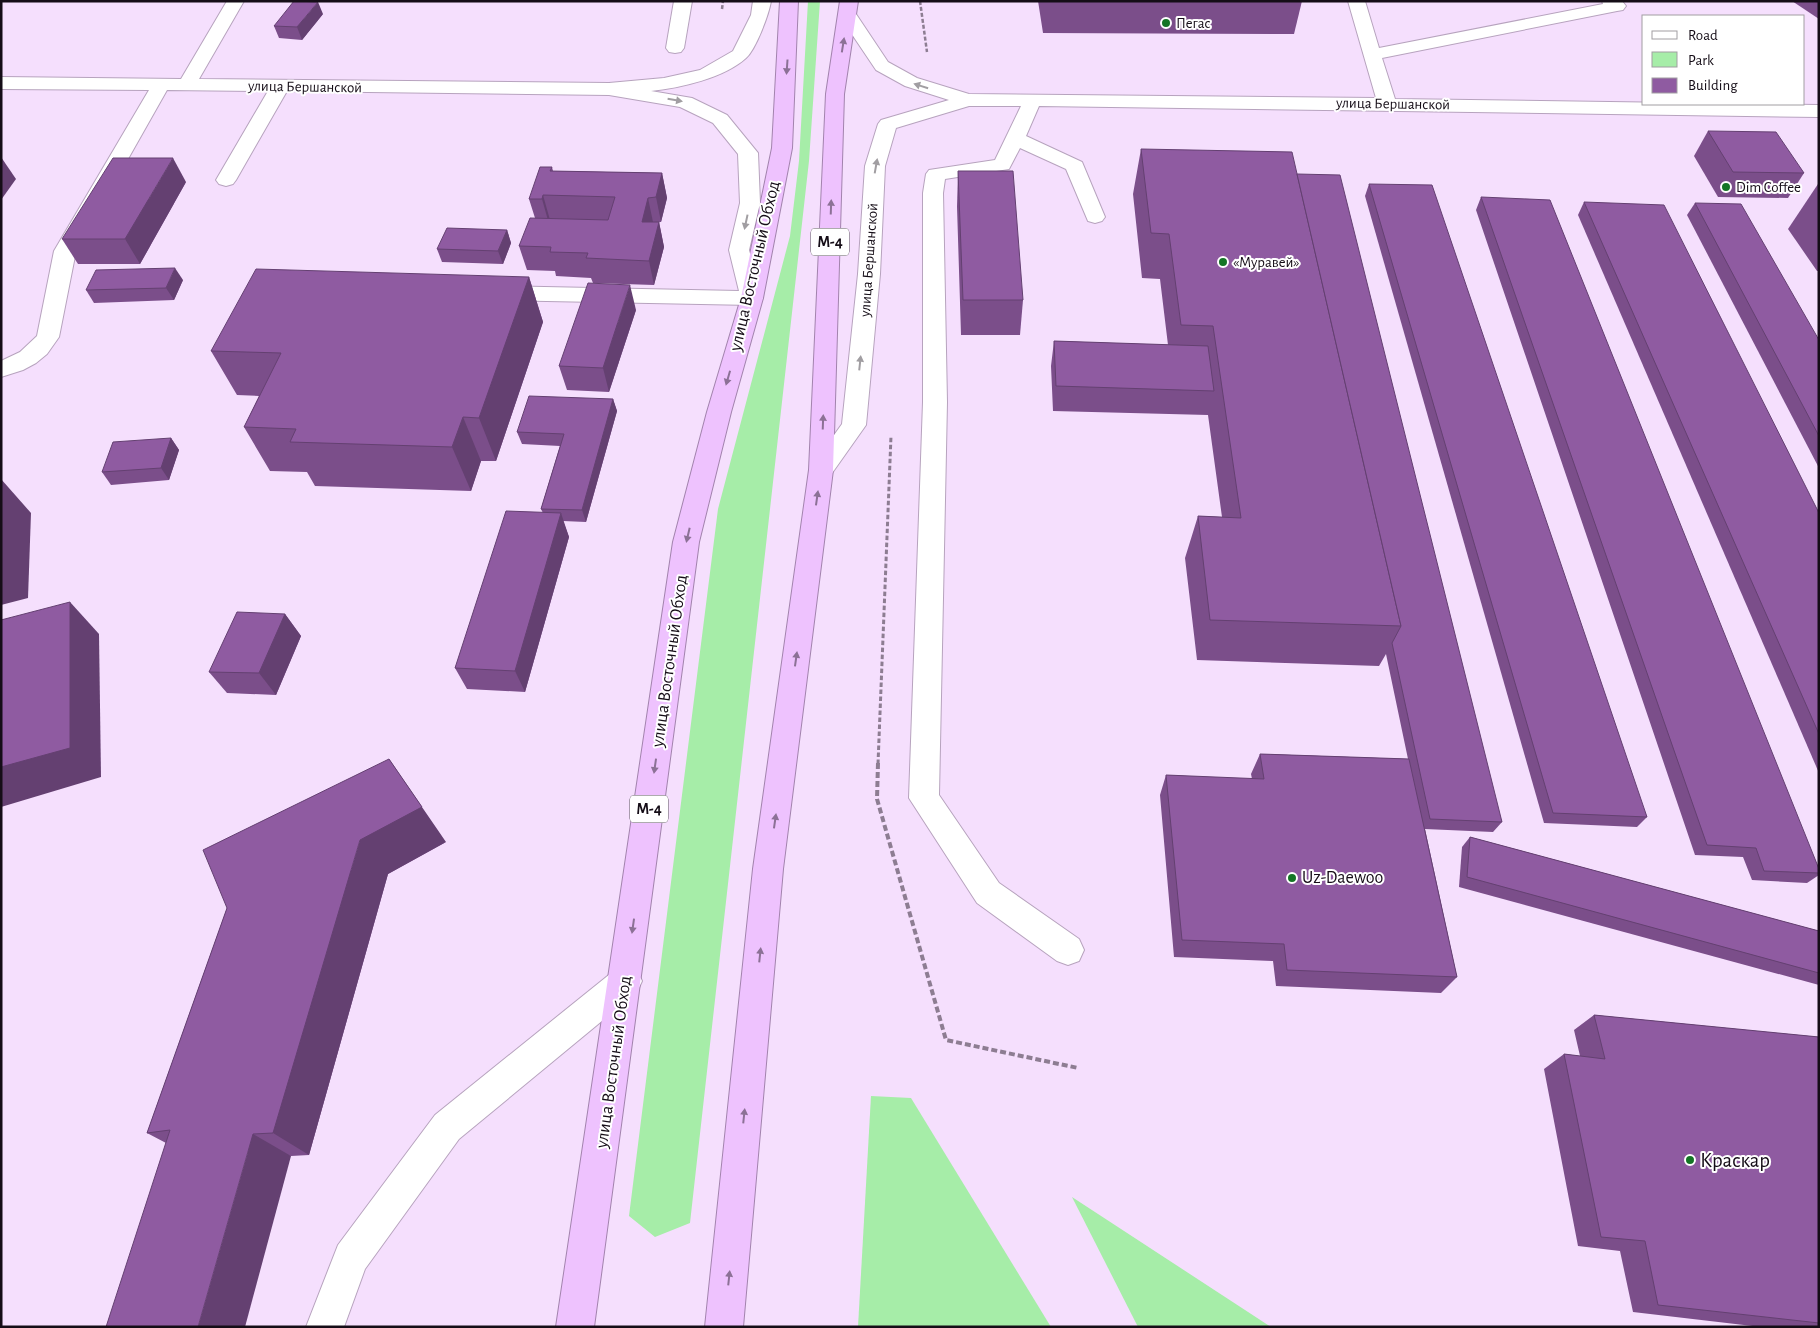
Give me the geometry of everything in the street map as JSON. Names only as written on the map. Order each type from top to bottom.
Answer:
[{"type":"highway","name":"улица Восточный Обход","points":[[575,1327],[626,981],[686,542],[718,412],[752,298],[782,148],[788,40],[788,1]]},
{"type":"highway","name":"М-4","points":[[724,1327],[768,869],[821,470],[836,94],[848,8]]},
{"type":"street","points":[[187,85],[236,1]]},
{"type":"street","points":[[675,48],[683,1]]},
{"type":"street","name":"улица Бершанской","points":[[1,83],[609,89],[664,84],[706,74],[740,54],[760,15],[762,1]]},
{"type":"street","points":[[1356,1],[1387,104]]},
{"type":"street","points":[[1371,54],[1617,6],[1610,1]]},
{"type":"street","name":"улица Бершанской","points":[[848,8],[882,66],[912,82],[968,100]]},
{"type":"street","points":[[1,369],[26,359],[41,348],[48,337],[65,251],[161,85]]},
{"type":"street","points":[[226,180],[280,86]]},
{"type":"street","name":"улица Бершанской","points":[[609,89],[685,102],[720,119],[748,152],[750,203],[739,250],[752,298]]},
{"type":"street","name":"улица Бершанской","points":[[821,470],[854,425],[869,274],[875,166],[888,124],[968,100],[1819,111]]},
{"type":"street","points":[[1033,100],[1002,165],[936,174],[933,193],[935,402],[924,798],[988,893],[1068,950]]},
{"type":"street","points":[[1015,138],[1075,166],[1095,217]]},
{"type":"street","points":[[473,293],[752,298]]},
{"type":"street","points":[[325,1327],[351,1258],[447,1127],[626,981]]},
{"type":"path","points":[[920,1],[921,18]]},
{"type":"green space","points":[[808,1],[820,1],[809,161],[690,1223],[655,1237],[629,1216],[718,509],[790,236],[799,161]]},
{"type":"green space","points":[[871,1096],[911,1098],[1051,1327],[858,1327]]},
{"type":"green space","points":[[1072,1197],[1271,1327],[1138,1327]]},
{"type":"building","points":[[294,1],[318,2],[297,27],[274,26]]},
{"type":"building","points":[[1708,131],[1776,132],[1804,173],[1733,172]]},
{"type":"building","points":[[1141,149],[1292,152],[1401,626],[1210,620],[1198,516],[1241,518],[1213,326],[1181,325],[1169,234],[1151,233]]},
{"type":"building","points":[[113,158],[173,158],[125,239],[62,239]]},
{"type":"building","points":[[540,167],[552,167],[550,171],[662,173],[656,197],[648,198],[642,222],[659,222],[649,261],[586,258],[588,253],[550,252],[551,247],[519,246],[530,218],[608,220],[615,197],[543,195],[542,199],[529,199]]},
{"type":"building","points":[[958,171],[1013,171],[1023,300],[963,300]]},
{"type":"building","points":[[1297,174],[1340,175],[1502,822],[1430,819],[1392,643],[1401,626]]},
{"type":"building","points":[[1369,184],[1432,185],[1647,817],[1553,813]]},
{"type":"building","points":[[1481,197],[1550,200],[1819,873],[1764,871],[1756,848],[1707,845]]},
{"type":"building","points":[[1584,202],[1664,205],[1819,513],[1819,734]]},
{"type":"building","points":[[1695,203],[1741,204],[1819,340],[1819,436]]},
{"type":"building","points":[[447,228],[507,230],[498,251],[437,249]]},
{"type":"building","points":[[175,268],[166,288],[86,290],[96,270]]},
{"type":"building","points":[[256,269],[529,277],[479,418],[463,417],[452,447],[290,442],[296,429],[244,427],[281,353],[211,351]]},
{"type":"building","points":[[588,283],[630,285],[603,368],[559,366]]},
{"type":"building","points":[[1054,341],[1208,346],[1214,391],[1056,386]]},
{"type":"building","points":[[529,396],[613,399],[582,510],[541,509],[564,434],[517,432]]},
{"type":"building","points":[[171,438],[161,468],[102,472],[113,442]]},
{"type":"building","points":[[506,511],[561,513],[515,671],[455,668]]},
{"type":"building","points":[[70,602],[70,748],[1,767],[1,620]]},
{"type":"building","points":[[237,612],[285,614],[259,673],[209,672]]},
{"type":"building","name":"Uz-Daewoo","points":[[1260,754],[1409,759],[1457,977],[1287,970],[1284,944],[1182,940],[1166,775],[1264,779]]},
{"type":"building","points":[[389,759],[422,807],[360,840],[273,1133],[253,1134],[198,1327],[106,1327],[170,1130],[147,1133],[227,908],[203,850]]},
{"type":"building","points":[[1470,837],[1819,931],[1819,973],[1467,877]]},
{"type":"building","name":"Краскар","points":[[1594,1015],[1819,1037],[1819,1323],[1658,1305],[1645,1241],[1601,1237],[1564,1054],[1605,1059]]},
{"type":"place","name":"Пегас","points":[[1166,23]]},
{"type":"place","name":"Dim Coffee","points":[[1726,187]]},
{"type":"place","name":"«Муравей»","points":[[1223,262]]},
{"type":"place","name":"Uz-Daewoo","points":[[1292,878]]},
{"type":"place","name":"Краскар","points":[[1690,1160]]}]
